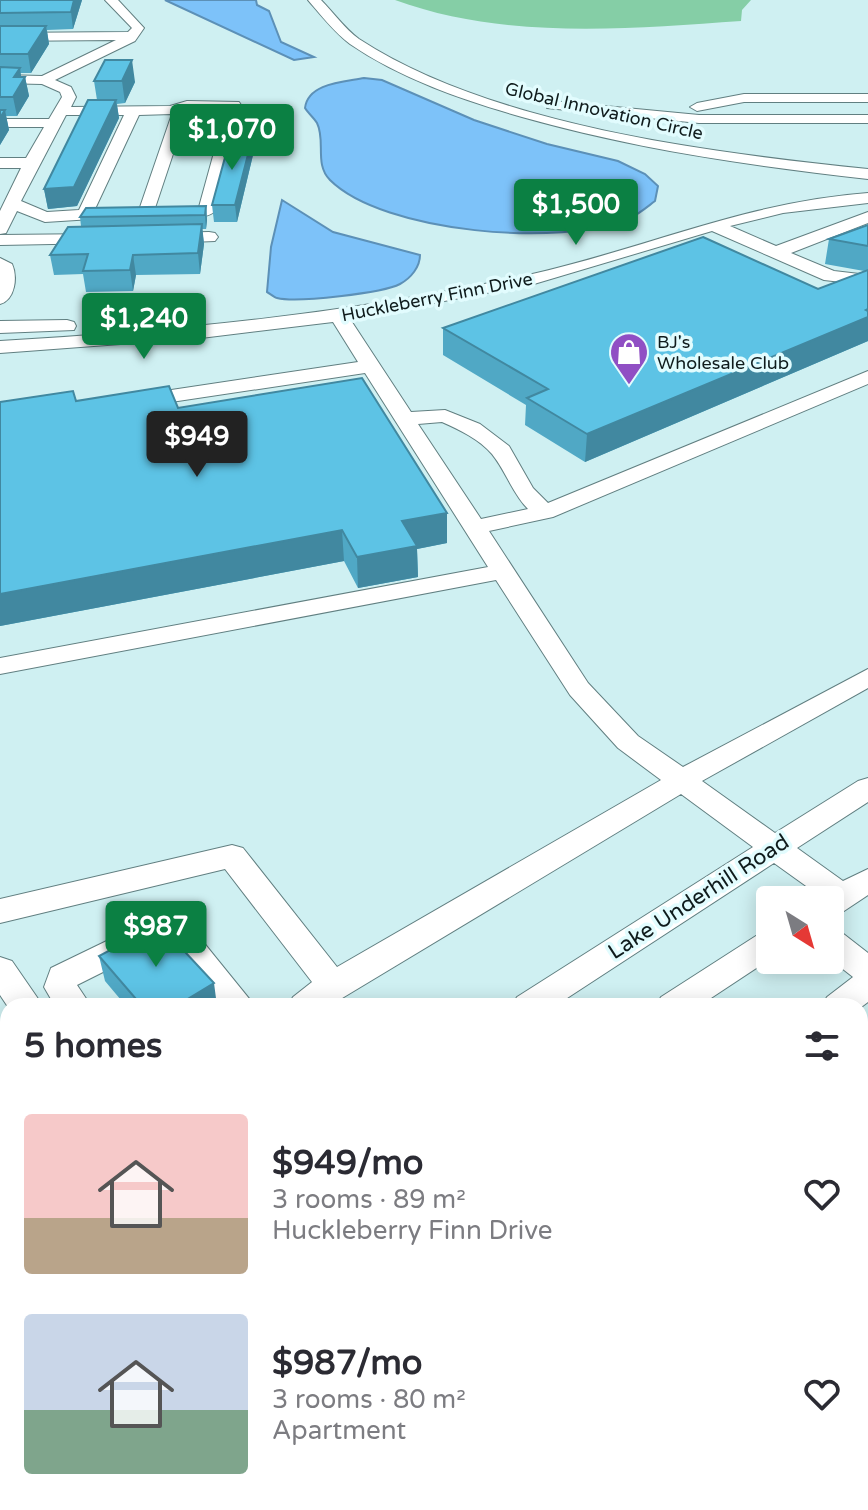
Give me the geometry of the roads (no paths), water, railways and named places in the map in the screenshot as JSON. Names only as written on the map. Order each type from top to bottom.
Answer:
[{"type":"street","points":[[0,79],[44,80],[77,67],[131,36],[138,28],[111,0]]},
{"type":"street","name":"Global Innovation Circle","points":[[314,0],[332,22],[358,42],[388,61],[445,87],[567,125],[716,155],[868,174]]},
{"type":"street","points":[[0,37],[131,36]]},
{"type":"street","points":[[358,42],[425,72],[479,90],[564,107],[699,119],[868,119]]},
{"type":"street","points":[[0,229],[8,201],[69,97],[66,90],[44,80]]},
{"type":"street","points":[[649,116],[744,98],[868,98]]},
{"type":"street","points":[[0,123],[234,105],[206,212],[45,217],[8,201]]},
{"type":"street","points":[[146,213],[182,107]]},
{"type":"street","points":[[85,214],[133,111]]},
{"type":"street","points":[[0,163],[31,163]]},
{"type":"street","name":"Huckleberry Finn Drive","points":[[0,347],[122,341],[283,323],[455,296],[619,257],[782,206],[868,198]]},
{"type":"street","points":[[775,253],[868,217]]},
{"type":"street","points":[[715,226],[841,280],[868,280]]},
{"type":"street","points":[[147,238],[209,237]]},
{"type":"street","points":[[0,240],[117,238]]},
{"type":"street","points":[[0,263],[6,268],[7,280],[0,299]]},
{"type":"street","points":[[338,316],[579,689],[628,742],[773,847],[847,894]]},
{"type":"street","name":"Huckleberry Finn Drive","points":[[0,327],[283,323]]},
{"type":"street","points":[[123,404],[370,366]]},
{"type":"street","points":[[476,527],[545,512],[868,377]]},
{"type":"street","points":[[405,419],[445,416],[473,428],[501,451],[524,492],[545,512]]},
{"type":"street","points":[[0,666],[505,571]]},
{"type":"street","points":[[316,998],[680,781],[868,677]]},
{"type":"street","name":"Lake Underhill Road","points":[[541,998],[868,788]]},
{"type":"street","points":[[0,911],[232,856],[333,985]]},
{"type":"street","points":[[68,998],[60,987],[63,977],[126,946],[170,932],[180,936],[231,998]]},
{"type":"street","points":[[685,998],[756,952]]},
{"type":"street","points":[[844,952],[868,971]]},
{"type":"street","points":[[0,970],[20,998]]},
{"type":"street","points":[[850,998],[868,984]]},
{"type":"water","points":[[165,0],[256,0],[257,5],[269,11],[281,42],[314,57],[294,60]]},
{"type":"water","points":[[364,78],[382,80],[474,120],[547,144],[618,161],[645,174],[658,186],[655,201],[630,218],[600,227],[562,232],[475,230],[390,213],[355,198],[325,174],[317,123],[305,108],[313,93],[320,89]]},
{"type":"water","points":[[282,200],[333,232],[420,255],[417,268],[400,284],[376,291],[320,298],[275,297],[267,292],[271,247]]},
{"type":"place","name":"BJ's Wholesale Club","points":[[629,386]]}]
